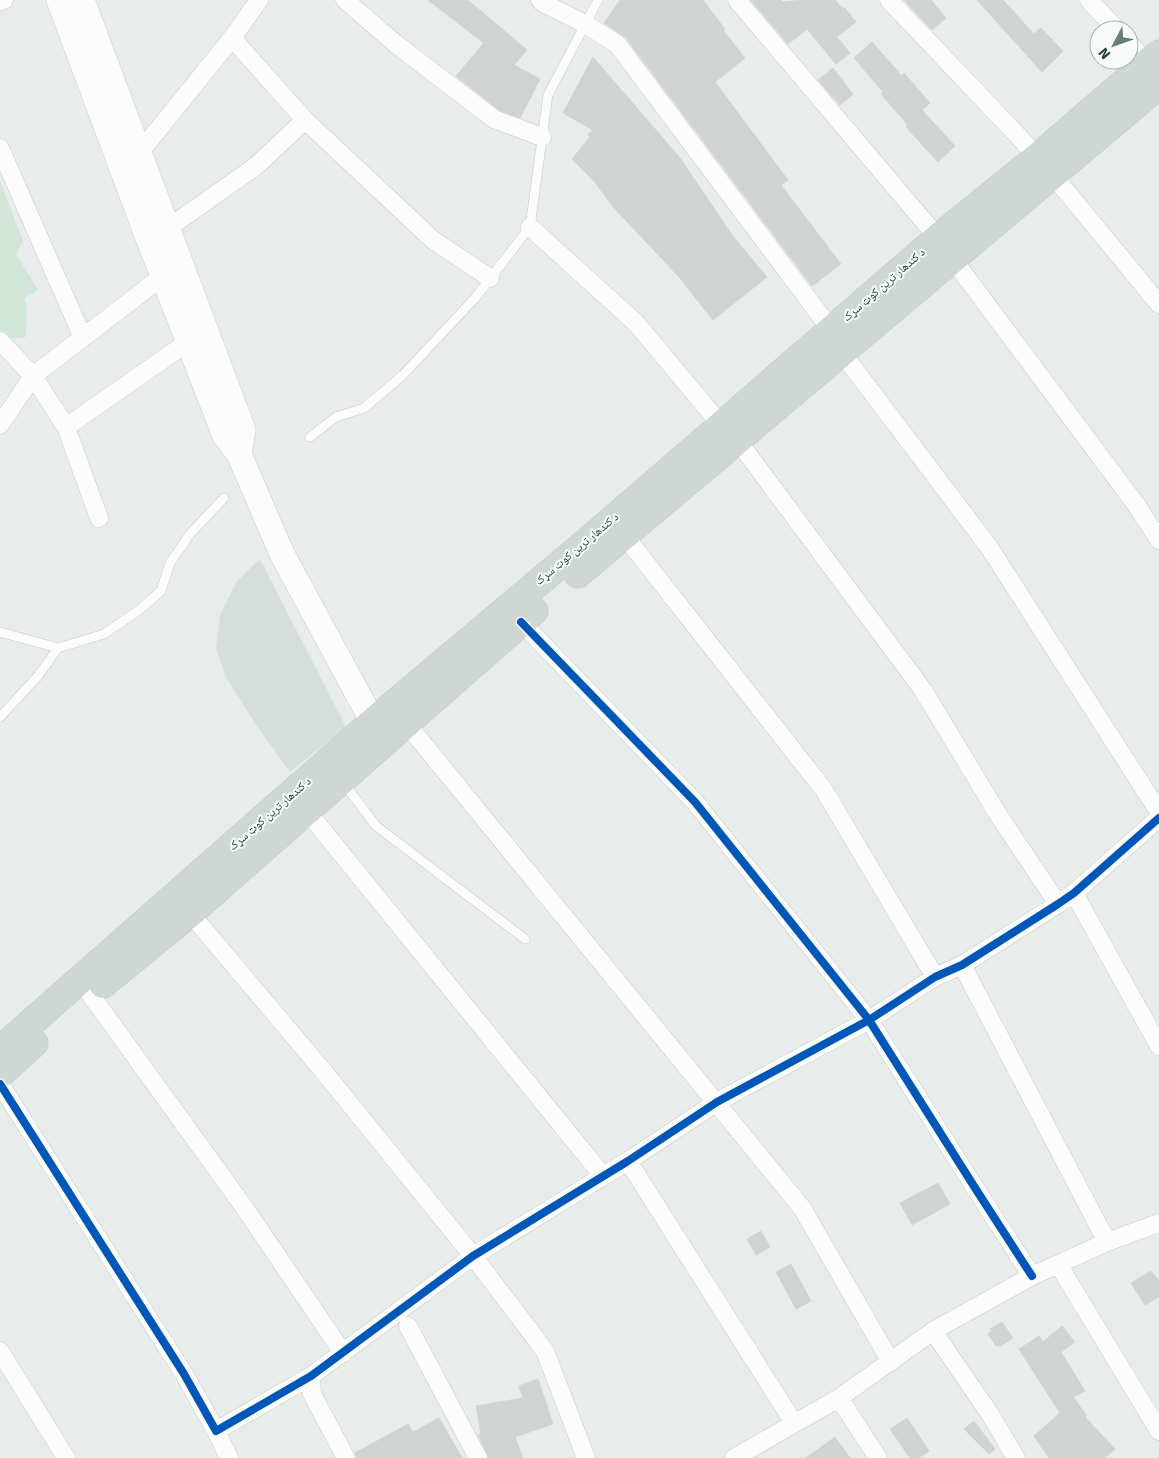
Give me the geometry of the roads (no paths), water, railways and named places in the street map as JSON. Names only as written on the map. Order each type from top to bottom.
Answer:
[{"type":"main road","points":[[59,0],[225,436],[239,454],[282,554],[379,731]]},
{"type":"main road","points":[[82,0],[244,430],[239,454]]},
{"type":"main road","name":"د کندهار ترين کوټ سړک","points":[[4,1039],[269,816],[379,731],[1156,70]]},
{"type":"main road","name":"د کندهار ترين کوټ سړک","points":[[0,1074],[90,994],[190,913],[341,780],[379,731],[406,723],[521,622],[596,547],[624,535],[730,433]]},
{"type":"street","points":[[140,152],[232,38],[259,0]]},
{"type":"street","points":[[346,0],[396,44],[494,119],[542,136]]},
{"type":"street","points":[[540,0],[617,44],[988,547],[1159,812]]},
{"type":"street","points":[[737,0],[945,248],[1137,506],[1159,540]]},
{"type":"street","points":[[889,0],[1045,166],[1159,304]]},
{"type":"street","points":[[1089,0],[1108,20]]},
{"type":"street","points":[[232,38],[305,120],[433,240],[490,278]]},
{"type":"street","points":[[1139,53],[1156,70]]},
{"type":"street","points":[[168,228],[256,166],[305,120]]},
{"type":"street","points":[[0,148],[83,338]]},
{"type":"street","points":[[530,227],[636,322],[730,433],[923,690],[999,816],[1058,904]]},
{"type":"street","points":[[0,425],[33,376],[163,276]]},
{"type":"street","points":[[0,341],[33,376],[66,427],[99,518]]},
{"type":"street","points":[[66,427],[188,342]]},
{"type":"street","points":[[624,535],[824,790],[935,977]]},
{"type":"street","points":[[521,622],[695,802],[869,1020],[1032,1276]]},
{"type":"street","points":[[406,723],[802,1208],[891,1362]]},
{"type":"street","points":[[306,810],[603,1176]]},
{"type":"street","points":[[216,1431],[311,1376],[473,1256],[628,1161],[717,1102],[869,1020],[935,977],[962,965],[1058,904],[1074,893],[1159,818]]},
{"type":"street","points":[[1074,893],[1159,1046]]},
{"type":"street","points":[[190,913],[324,1072],[473,1256],[545,1352],[586,1458]]},
{"type":"street","points":[[962,965],[1107,1242]]},
{"type":"street","points":[[90,994],[244,1207],[343,1353]]},
{"type":"street","points":[[0,1084],[184,1374],[229,1458]]},
{"type":"street","points":[[628,1161],[794,1423]]},
{"type":"street","points":[[734,1458],[839,1398],[933,1331],[1032,1276],[1107,1242],[1159,1223]]},
{"type":"street","points":[[1058,1264],[1159,1431]]},
{"type":"street","points":[[408,1326],[478,1458]]},
{"type":"street","points":[[933,1331],[990,1414],[1016,1458]]},
{"type":"street","points":[[0,1352],[66,1458]]},
{"type":"street","points":[[311,1376],[312,1394],[346,1458]]},
{"type":"street","points":[[839,1398],[878,1458]]},
{"type":"lane","points":[[310,436],[336,417],[364,408],[403,376],[475,298],[530,227],[548,95],[598,0]]},
{"type":"lane","points":[[0,632],[58,648],[104,634],[139,610],[161,591],[170,563],[190,534],[224,498]]},
{"type":"lane","points":[[0,717],[38,676],[58,648]]},
{"type":"lane","points":[[341,780],[376,826],[525,939]]}]
